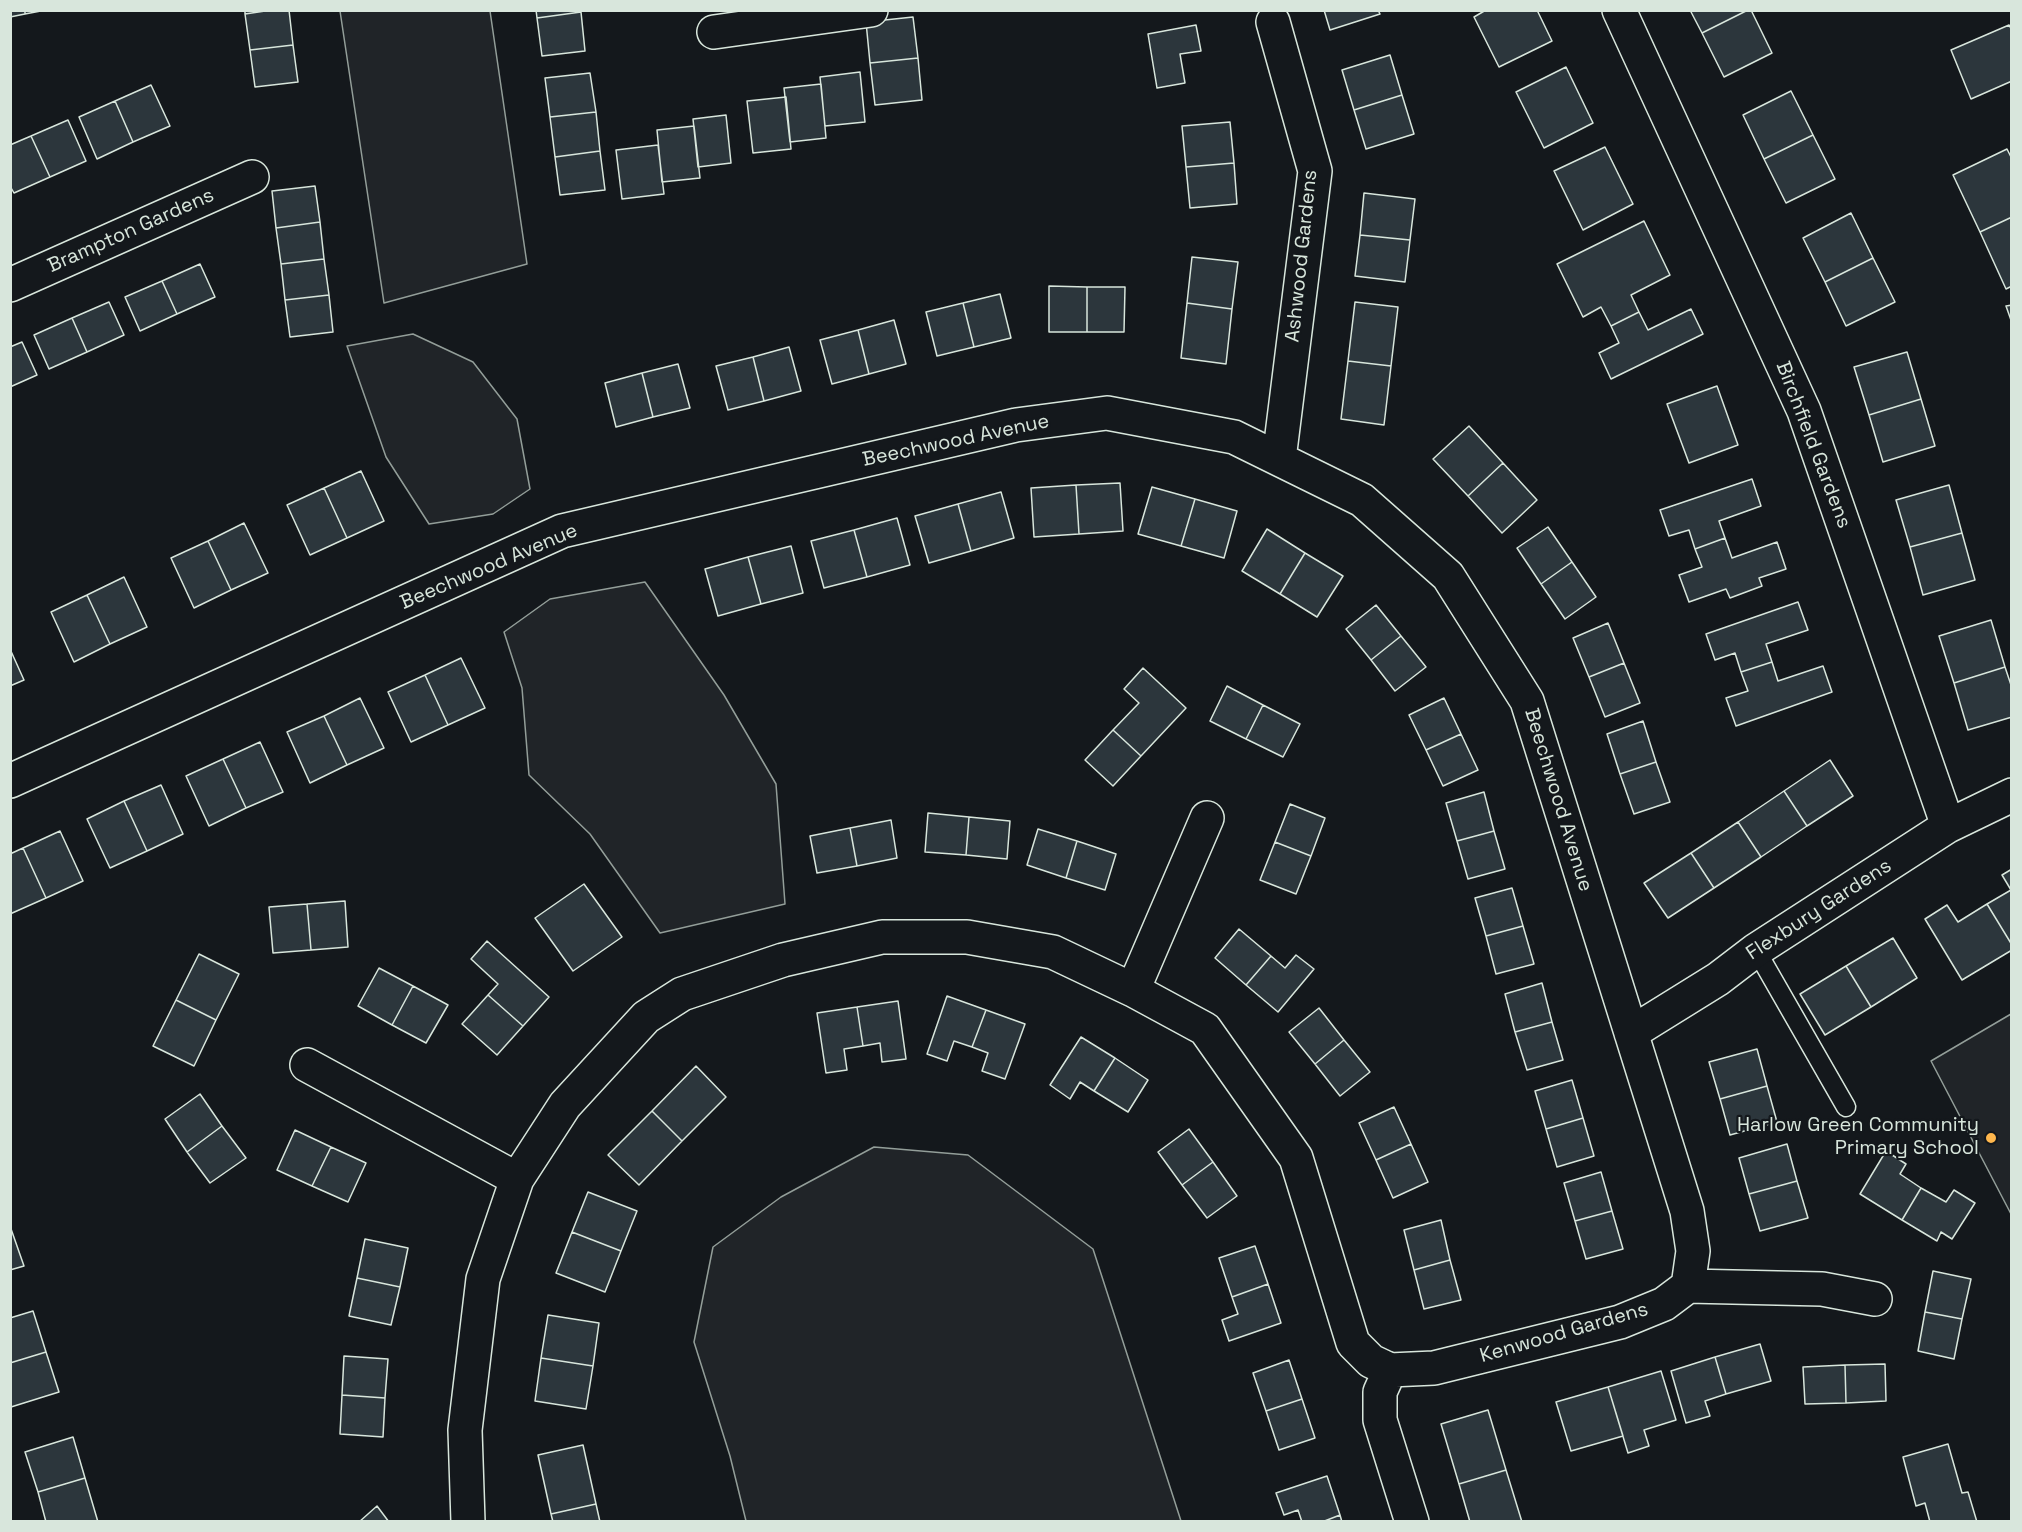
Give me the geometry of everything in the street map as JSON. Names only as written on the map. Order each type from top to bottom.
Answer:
[{"type":"street","points":[[714,32],[871,10]]},
{"type":"street","name":"Birchfield Gardens","points":[[1619,10],[1804,411],[1948,826]]},
{"type":"street","name":"Ashwood Gardens","points":[[1273,22],[1315,171],[1279,459]]},
{"type":"street","name":"Brampton Gardens","points":[[10,285],[252,177]]},
{"type":"street","name":"Beechwood Avenue","points":[[10,781],[562,531],[1016,425],[1107,413],[1234,437],[1362,500],[1448,576],[1527,701],[1687,1212],[1693,1251],[1688,1286]]},
{"type":"street","name":"Flexbury Gardens","points":[[1630,1032],[1718,979],[1756,951],[1948,826],[2012,795]]},
{"type":"street","points":[[1133,990],[1207,818]]},
{"type":"street","points":[[468,1521],[465,1430],[483,1280],[517,1179],[566,1105],[646,1017],[682,994],[783,960],[882,937],[967,937],[1053,952],[1133,990],[1205,1029],[1296,1158],[1353,1343],[1371,1361],[1390,1370],[1380,1392],[1380,1420],[1412,1521]]},
{"type":"street","points":[[307,1065],[517,1179]]},
{"type":"street","points":[[1688,1286],[1822,1289],[1875,1299]]},
{"type":"street","name":"Kenwood Gardens","points":[[1390,1370],[1434,1368],[1620,1322],[1664,1304],[1688,1286]]},
{"type":"lane","points":[[1756,951],[1846,1107]]},
{"type":"shaded area","points":[[340,11],[490,11],[527,264],[384,303]]},
{"type":"shaded area","points":[[413,334],[473,362],[517,419],[530,489],[493,514],[429,524],[386,457],[347,346]]},
{"type":"shaded area","points":[[645,582],[724,695],[776,784],[785,904],[660,933],[590,834],[529,775],[522,688],[504,632],[550,599]]},
{"type":"shaded area","name":"Harlow Green Community Primary School","points":[[2011,1014],[2011,1214],[1931,1061]]},
{"type":"shaded area","points":[[874,1147],[968,1155],[1093,1249],[1181,1521],[746,1521],[730,1456],[694,1342],[713,1247],[781,1197]]},
{"type":"building","points":[[10,10],[25,10],[25,14],[10,17]]},
{"type":"building","points":[[25,10],[46,10],[25,14]]},
{"type":"building","points":[[245,10],[272,10],[245,14]]},
{"type":"building","points":[[289,10],[293,45],[250,50],[245,14]]},
{"type":"building","points":[[536,10],[580,10],[581,12],[537,18]]},
{"type":"building","points":[[1324,10],[1378,10],[1380,14],[1330,30]]},
{"type":"building","points":[[1486,10],[1537,10],[1552,41],[1499,67],[1474,17]]},
{"type":"building","points":[[1690,10],[1748,10],[1702,33]]},
{"type":"building","points":[[1751,10],[1772,53],[1724,77],[1702,33]]},
{"type":"building","points":[[581,12],[585,51],[542,56],[537,18]]},
{"type":"building","points":[[913,17],[918,58],[870,63],[866,22]]},
{"type":"building","points":[[1196,25],[1201,51],[1180,54],[1185,83],[1157,88],[1148,34]]},
{"type":"building","points":[[2009,25],[2012,30],[2012,81],[1971,99],[1951,50]]},
{"type":"building","points":[[293,45],[298,82],[255,87],[250,50]]},
{"type":"building","points":[[1390,55],[1402,95],[1354,110],[1342,70]]},
{"type":"building","points":[[918,58],[922,100],[875,105],[870,63]]},
{"type":"building","points":[[1566,67],[1593,123],[1544,148],[1516,92]]},
{"type":"building","points":[[860,72],[865,122],[825,126],[820,77]]},
{"type":"building","points":[[590,73],[596,112],[550,117],[545,78]]},
{"type":"building","points":[[821,84],[826,138],[790,142],[784,88]]},
{"type":"building","points":[[151,85],[170,126],[133,142],[115,101]]},
{"type":"building","points":[[1791,91],[1813,135],[1764,159],[1743,115]]},
{"type":"building","points":[[1402,95],[1414,134],[1366,149],[1354,110]]},
{"type":"building","points":[[786,97],[791,149],[753,153],[747,101]]},
{"type":"building","points":[[115,101],[133,142],[97,159],[79,117]]},
{"type":"building","points":[[596,112],[600,151],[555,157],[550,117]]},
{"type":"building","points":[[726,115],[731,163],[698,167],[693,119]]},
{"type":"building","points":[[68,120],[86,161],[50,177],[31,136]]},
{"type":"building","points":[[1230,122],[1234,163],[1186,167],[1182,126]]},
{"type":"building","points":[[694,126],[700,178],[662,182],[657,130]]},
{"type":"building","points":[[1813,135],[1835,179],[1786,203],[1764,159]]},
{"type":"building","points":[[31,136],[50,177],[14,193],[10,186],[10,145]]},
{"type":"building","points":[[658,145],[664,194],[622,199],[616,150]]},
{"type":"building","points":[[1605,147],[1633,204],[1583,230],[1554,171]]},
{"type":"building","points":[[2007,149],[2012,159],[2012,217],[1980,232],[1953,175]]},
{"type":"building","points":[[600,151],[605,190],[560,195],[555,157]]},
{"type":"building","points":[[1234,163],[1237,204],[1190,208],[1186,167]]},
{"type":"building","points":[[315,186],[320,222],[276,228],[272,191]]},
{"type":"building","points":[[1364,193],[1415,199],[1410,240],[1360,235]]},
{"type":"building","points":[[1851,213],[1873,258],[1825,282],[1803,238]]},
{"type":"building","points":[[2012,217],[2012,286],[2006,289],[1980,232]]},
{"type":"building","points":[[1644,221],[1670,275],[1631,295],[1639,312],[1611,326],[1601,307],[1583,317],[1557,264]]},
{"type":"building","points":[[320,222],[324,259],[281,264],[276,228]]},
{"type":"building","points":[[1360,235],[1410,240],[1405,282],[1355,276]]},
{"type":"building","points":[[1192,257],[1238,262],[1232,309],[1187,303]]},
{"type":"building","points":[[1873,258],[1895,302],[1846,326],[1825,282]]},
{"type":"building","points":[[324,259],[329,295],[285,300],[281,264]]},
{"type":"building","points":[[200,264],[215,297],[177,314],[162,281]]},
{"type":"building","points":[[162,281],[177,314],[140,331],[125,297]]},
{"type":"building","points":[[1049,286],[1087,287],[1087,332],[1049,332]]},
{"type":"building","points":[[1087,287],[1125,287],[1124,332],[1087,332]]},
{"type":"building","points":[[1000,294],[1011,338],[974,347],[963,303]]},
{"type":"building","points":[[329,295],[333,332],[290,337],[285,300]]},
{"type":"building","points":[[109,302],[124,335],[87,352],[72,318]]},
{"type":"building","points":[[1355,302],[1398,307],[1391,366],[1348,361]]},
{"type":"building","points":[[963,303],[974,347],[937,356],[926,312]]},
{"type":"building","points":[[1187,303],[1232,309],[1226,364],[1181,358]]},
{"type":"building","points":[[2012,305],[2012,323],[2006,306]]},
{"type":"building","points":[[1691,309],[1703,334],[1611,379],[1599,353],[1619,343],[1611,326],[1639,312],[1648,330]]},
{"type":"building","points":[[72,318],[87,352],[49,369],[34,335]]},
{"type":"building","points":[[894,320],[906,364],[869,374],[858,330]]},
{"type":"building","points":[[858,330],[869,374],[832,384],[820,340]]},
{"type":"building","points":[[22,342],[37,375],[10,387],[10,347]]},
{"type":"building","points":[[789,347],[801,391],[764,401],[753,357]]},
{"type":"building","points":[[1907,352],[1921,399],[1869,415],[1854,367]]},
{"type":"building","points":[[753,357],[764,401],[728,410],[716,366]]},
{"type":"building","points":[[1348,361],[1391,366],[1384,425],[1341,419]]},
{"type":"building","points":[[678,364],[690,408],[653,417],[642,373]]},
{"type":"building","points":[[642,373],[653,417],[616,427],[605,383]]},
{"type":"building","points":[[1717,386],[1738,445],[1689,463],[1667,404]]},
{"type":"building","points":[[1921,399],[1935,446],[1883,462],[1869,415]]},
{"type":"building","points":[[1469,426],[1503,463],[1468,496],[1433,459]]},
{"type":"building","points":[[1503,463],[1537,500],[1502,533],[1468,496]]},
{"type":"building","points":[[361,471],[384,521],[347,538],[324,488]]},
{"type":"building","points":[[1752,479],[1761,506],[1719,521],[1725,538],[1695,549],[1689,530],[1669,536],[1660,510]]},
{"type":"building","points":[[1120,483],[1123,531],[1079,534],[1076,485]]},
{"type":"building","points":[[1076,485],[1079,534],[1034,537],[1031,488]]},
{"type":"building","points":[[1949,485],[1962,533],[1910,547],[1896,500]]},
{"type":"building","points":[[1152,487],[1195,499],[1181,546],[1138,534]]},
{"type":"building","points":[[324,488],[347,538],[310,555],[287,505]]},
{"type":"building","points":[[1001,492],[1014,538],[971,551],[958,504]]},
{"type":"building","points":[[1195,499],[1237,511],[1224,558],[1181,546]]},
{"type":"building","points":[[958,504],[971,551],[929,563],[915,516]]},
{"type":"building","points":[[897,518],[910,565],[867,577],[854,530]]},
{"type":"building","points":[[244,523],[268,573],[231,590],[208,541]]},
{"type":"building","points":[[1548,527],[1572,562],[1541,584],[1517,548]]},
{"type":"building","points":[[1267,529],[1305,553],[1280,594],[1242,571]]},
{"type":"building","points":[[854,530],[867,577],[824,588],[811,541]]},
{"type":"building","points":[[1962,533],[1975,580],[1923,595],[1910,547]]},
{"type":"building","points":[[1725,538],[1732,558],[1777,542],[1786,569],[1759,578],[1762,586],[1730,598],[1726,589],[1689,602],[1679,575],[1702,567],[1695,549]]},
{"type":"building","points":[[208,541],[231,590],[194,608],[171,558]]},
{"type":"building","points":[[791,546],[803,593],[761,604],[748,557]]},
{"type":"building","points":[[1305,553],[1343,576],[1317,617],[1280,594]]},
{"type":"building","points":[[748,557],[761,604],[718,616],[705,569]]},
{"type":"building","points":[[1572,562],[1596,597],[1565,619],[1541,584]]},
{"type":"building","points":[[124,577],[147,627],[110,644],[87,595]]},
{"type":"building","points":[[87,595],[110,644],[74,662],[51,612]]},
{"type":"building","points":[[1798,602],[1808,630],[1766,644],[1772,662],[1741,672],[1735,653],[1715,660],[1706,634]]},
{"type":"building","points":[[1376,605],[1401,636],[1371,660],[1346,629]]},
{"type":"building","points":[[1991,620],[2005,667],[1954,683],[1939,636]]},
{"type":"building","points":[[1608,623],[1624,663],[1589,677],[1573,638]]},
{"type":"building","points":[[1401,636],[1426,667],[1395,691],[1371,660]]},
{"type":"building","points":[[10,649],[24,680],[10,686]]},
{"type":"building","points":[[461,658],[485,708],[448,725],[425,675]]},
{"type":"building","points":[[1772,662],[1778,681],[1823,666],[1832,692],[1736,726],[1726,698],[1748,691],[1741,672]]},
{"type":"building","points":[[1624,663],[1640,703],[1605,717],[1589,677]]},
{"type":"building","points":[[2005,667],[2012,688],[2012,717],[1968,730],[1954,683]]},
{"type":"building","points":[[1143,668],[1186,708],[1141,756],[1113,730],[1139,703],[1124,689]]},
{"type":"building","points":[[425,675],[448,725],[411,742],[388,692]]},
{"type":"building","points":[[1227,686],[1263,705],[1246,739],[1210,721]]},
{"type":"building","points":[[360,698],[384,748],[347,765],[324,716]]},
{"type":"building","points":[[1444,698],[1461,734],[1426,750],[1409,715]]},
{"type":"building","points":[[1263,705],[1300,724],[1283,757],[1246,739]]},
{"type":"building","points":[[324,716],[347,765],[310,783],[287,732]]},
{"type":"building","points":[[1643,721],[1656,762],[1620,774],[1607,734]]},
{"type":"building","points":[[1113,730],[1141,756],[1113,786],[1085,760]]},
{"type":"building","points":[[1461,734],[1478,770],[1443,786],[1426,750]]},
{"type":"building","points":[[260,742],[283,792],[246,808],[223,759]]},
{"type":"building","points":[[223,759],[246,808],[209,826],[186,776]]},
{"type":"building","points":[[1830,760],[1853,796],[1807,826],[1784,791]]},
{"type":"building","points":[[1656,762],[1670,802],[1634,814],[1620,774]]},
{"type":"building","points":[[161,785],[183,834],[147,851],[124,801]]},
{"type":"building","points":[[1784,791],[1807,826],[1761,857],[1738,822]]},
{"type":"building","points":[[1484,792],[1494,831],[1457,841],[1446,803]]},
{"type":"building","points":[[124,801],[147,851],[110,868],[87,819]]},
{"type":"building","points":[[1290,804],[1325,818],[1311,856],[1275,842]]},
{"type":"building","points":[[928,813],[969,817],[966,855],[925,852]]},
{"type":"building","points":[[969,817],[1010,821],[1007,859],[966,855]]},
{"type":"building","points":[[891,820],[897,858],[857,866],[850,828]]},
{"type":"building","points":[[1738,822],[1761,857],[1714,888],[1691,853]]},
{"type":"building","points":[[850,828],[857,866],[817,873],[810,836]]},
{"type":"building","points":[[1038,829],[1077,841],[1066,878],[1027,865]]},
{"type":"building","points":[[60,831],[83,881],[46,898],[23,848]]},
{"type":"building","points":[[1494,831],[1505,869],[1468,879],[1457,841]]},
{"type":"building","points":[[1077,841],[1116,854],[1105,890],[1066,878]]},
{"type":"building","points":[[1275,842],[1311,856],[1296,894],[1260,880]]},
{"type":"building","points":[[23,848],[46,898],[10,914],[10,854]]},
{"type":"building","points":[[1691,853],[1714,888],[1668,918],[1644,883]]},
{"type":"building","points":[[2012,869],[2012,945],[1987,904],[2011,890],[2002,875]]},
{"type":"building","points":[[584,884],[622,937],[573,971],[535,918]]},
{"type":"building","points":[[1512,888],[1523,926],[1486,936],[1475,898]]},
{"type":"building","points":[[345,901],[348,947],[311,950],[307,904]]},
{"type":"building","points":[[307,904],[311,950],[273,953],[269,907]]},
{"type":"building","points":[[1987,904],[2012,945],[2012,950],[1962,980],[1925,919],[1947,905],[1958,922]]},
{"type":"building","points":[[1523,926],[1534,964],[1496,974],[1486,936]]},
{"type":"building","points":[[1239,929],[1271,956],[1246,985],[1215,958]]},
{"type":"building","points":[[1893,938],[1917,978],[1871,1007],[1846,966]]},
{"type":"building","points":[[487,941],[549,997],[523,1026],[488,995],[498,984],[471,959]]},
{"type":"building","points":[[199,954],[239,974],[216,1020],[176,1000]]},
{"type":"building","points":[[1296,955],[1314,969],[1278,1012],[1246,985],[1271,956],[1285,968]]},
{"type":"building","points":[[1846,966],[1871,1007],[1825,1035],[1800,994]]},
{"type":"building","points":[[379,968],[413,986],[392,1025],[358,1006]]},
{"type":"building","points":[[1542,983],[1552,1022],[1515,1032],[1505,994]]},
{"type":"building","points":[[413,986],[448,1005],[426,1043],[392,1025]]},
{"type":"building","points":[[488,995],[523,1026],[497,1055],[462,1024]]},
{"type":"building","points":[[947,996],[986,1010],[972,1047],[954,1041],[947,1061],[927,1054]]},
{"type":"building","points":[[176,1000],[216,1020],[194,1066],[153,1046]]},
{"type":"building","points":[[898,1001],[906,1059],[882,1062],[880,1043],[863,1046],[857,1007]]},
{"type":"building","points":[[857,1007],[863,1046],[844,1049],[847,1070],[826,1073],[817,1013]]},
{"type":"building","points":[[1319,1008],[1344,1040],[1315,1064],[1289,1032]]},
{"type":"building","points":[[986,1010],[1025,1024],[1005,1079],[982,1071],[988,1053],[972,1047]]},
{"type":"building","points":[[1552,1022],[1563,1060],[1527,1070],[1515,1032]]},
{"type":"building","points":[[1081,1037],[1115,1058],[1094,1091],[1080,1082],[1070,1099],[1050,1085]]},
{"type":"building","points":[[1344,1040],[1370,1072],[1340,1096],[1315,1064]]},
{"type":"building","points":[[1757,1049],[1767,1086],[1720,1099],[1709,1062]]},
{"type":"building","points":[[1115,1058],[1148,1080],[1128,1112],[1094,1091]]},
{"type":"building","points":[[696,1066],[726,1097],[682,1141],[652,1111]]},
{"type":"building","points":[[1572,1080],[1583,1118],[1546,1129],[1535,1091]]},
{"type":"building","points":[[1767,1086],[1777,1122],[1730,1135],[1720,1099]]},
{"type":"building","points":[[200,1094],[222,1126],[187,1152],[165,1119]]},
{"type":"building","points":[[1394,1107],[1411,1144],[1376,1160],[1359,1123]]},
{"type":"building","points":[[652,1111],[682,1141],[639,1185],[608,1155]]},
{"type":"building","points":[[1583,1118],[1594,1156],[1557,1167],[1546,1129]]},
{"type":"building","points":[[222,1126],[246,1158],[210,1183],[187,1152]]},
{"type":"building","points":[[1189,1129],[1213,1162],[1182,1185],[1158,1152]]},
{"type":"building","points":[[295,1130],[331,1147],[312,1186],[277,1170]]},
{"type":"building","points":[[1411,1144],[1428,1182],[1393,1198],[1376,1160]]},
{"type":"building","points":[[1787,1144],[1797,1181],[1749,1194],[1739,1158]]},
{"type":"building","points":[[331,1147],[366,1163],[348,1202],[312,1186]]},
{"type":"building","points":[[1886,1151],[1906,1164],[1900,1174],[1921,1188],[1902,1220],[1860,1194]]},
{"type":"building","points":[[1213,1162],[1237,1196],[1207,1218],[1182,1185]]},
{"type":"building","points":[[1601,1172],[1612,1211],[1575,1221],[1564,1183]]},
{"type":"building","points":[[1797,1181],[1808,1218],[1760,1231],[1749,1194]]},
{"type":"building","points":[[1921,1188],[1946,1202],[1954,1190],[1975,1203],[1952,1239],[1941,1232],[1937,1241],[1902,1220]]},
{"type":"building","points":[[588,1192],[637,1211],[621,1251],[572,1232]]},
{"type":"building","points":[[1612,1211],[1623,1249],[1586,1259],[1575,1221]]},
{"type":"building","points":[[1441,1220],[1450,1260],[1414,1270],[1404,1230]]},
{"type":"building","points":[[10,1226],[24,1266],[10,1270]]},
{"type":"building","points":[[572,1232],[621,1251],[605,1292],[556,1273]]},
{"type":"building","points":[[365,1239],[408,1248],[400,1287],[357,1278]]},
{"type":"building","points":[[1255,1246],[1268,1284],[1232,1297],[1219,1258]]},
{"type":"building","points":[[1450,1260],[1461,1300],[1424,1309],[1414,1270]]},
{"type":"building","points":[[1933,1271],[1971,1279],[1962,1319],[1925,1312]]},
{"type":"building","points":[[357,1278],[400,1287],[391,1325],[349,1316]]},
{"type":"building","points":[[1268,1284],[1281,1323],[1229,1341],[1222,1320],[1238,1314],[1232,1297]]},
{"type":"building","points":[[33,1311],[46,1352],[10,1363],[10,1318]]},
{"type":"building","points":[[1925,1312],[1962,1319],[1954,1359],[1918,1351]]},
{"type":"building","points":[[548,1315],[599,1323],[593,1366],[541,1358]]},
{"type":"building","points":[[1760,1344],[1771,1381],[1726,1394],[1715,1357]]},
{"type":"building","points":[[46,1352],[59,1392],[11,1407],[10,1363]]},
{"type":"building","points":[[344,1356],[388,1359],[385,1398],[342,1395]]},
{"type":"building","points":[[1715,1357],[1726,1394],[1705,1401],[1710,1416],[1686,1423],[1671,1371]]},
{"type":"building","points":[[541,1358],[593,1366],[586,1409],[535,1401]]},
{"type":"building","points":[[1289,1360],[1302,1399],[1266,1411],[1253,1373]]},
{"type":"building","points":[[1885,1364],[1886,1401],[1846,1403],[1845,1365]]},
{"type":"building","points":[[1845,1365],[1846,1403],[1805,1404],[1803,1367]]},
{"type":"building","points":[[1661,1371],[1676,1420],[1644,1430],[1649,1446],[1628,1453],[1608,1387]]},
{"type":"building","points":[[1608,1387],[1623,1436],[1571,1451],[1556,1402]]},
{"type":"building","points":[[342,1395],[385,1398],[383,1437],[340,1434]]},
{"type":"building","points":[[1302,1399],[1315,1438],[1279,1450],[1266,1411]]},
{"type":"building","points":[[1488,1410],[1506,1470],[1459,1484],[1441,1424]]},
{"type":"building","points":[[73,1437],[85,1478],[38,1492],[25,1452]]},
{"type":"building","points":[[1948,1444],[1962,1493],[1968,1492],[1977,1522],[1930,1522],[1925,1503],[1916,1506],[1903,1457]]},
{"type":"building","points":[[583,1445],[596,1504],[551,1514],[538,1455]]},
{"type":"building","points":[[1506,1470],[1522,1522],[1470,1522],[1459,1484]]},
{"type":"building","points":[[1327,1476],[1340,1515],[1322,1522],[1302,1522],[1298,1510],[1284,1515],[1276,1493]]},
{"type":"building","points":[[85,1478],[98,1522],[46,1522],[38,1492]]},
{"type":"building","points":[[596,1504],[600,1522],[553,1522],[551,1514]]},
{"type":"building","points":[[377,1506],[389,1522],[359,1522]]},
{"type":"building","points":[[1340,1515],[1342,1522],[1322,1522]]},
{"type":"place","name":"Harlow Green Community Primary School","points":[[1991,1138]]}]
